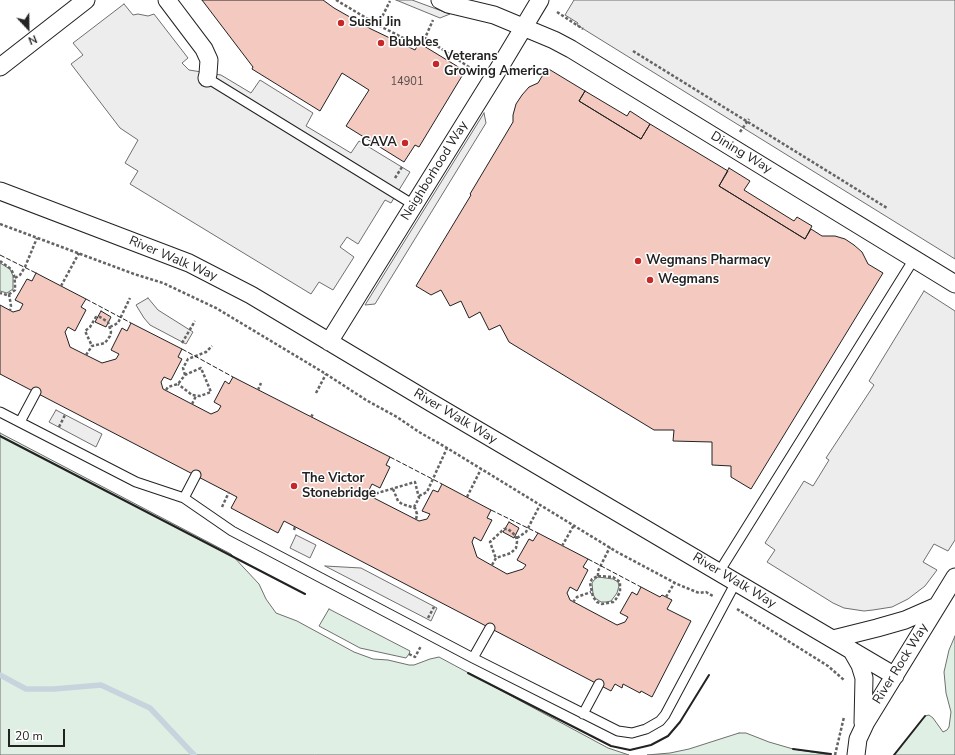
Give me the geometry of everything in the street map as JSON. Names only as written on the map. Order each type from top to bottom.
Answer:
[{"type":"street","points":[[0,67],[86,0]]},
{"type":"street","points":[[167,0],[204,49],[209,60],[207,78]]},
{"type":"street","name":"Dining Way","points":[[440,0],[448,4],[494,15],[554,40],[571,49],[955,284]]},
{"type":"street","name":"Neighborhood Way","points":[[329,342],[540,0]]},
{"type":"street","name":"River Walk Way","points":[[0,191],[189,263],[251,294],[430,402],[895,676]]},
{"type":"street","name":"River Rock Way","points":[[859,741],[895,676],[955,577]]},
{"type":"street","points":[[833,639],[905,620],[937,606]]},
{"type":"street","points":[[852,650],[864,678],[865,690],[859,741]]},
{"type":"lane","points":[[207,78],[414,205]]},
{"type":"lane","points":[[719,572],[914,259]]},
{"type":"lane","points":[[20,422],[36,392]]},
{"type":"lane","points":[[0,412],[136,482],[184,498],[232,531],[473,658],[618,731],[632,733],[646,729],[660,721],[670,707],[736,582]]},
{"type":"lane","points":[[184,498],[196,475]]},
{"type":"lane","points":[[473,658],[490,628]]},
{"type":"lane","points":[[583,714],[599,684]]},
{"type":"path","points":[[336,0],[378,25],[415,44],[425,38],[433,20]]},
{"type":"path","points":[[378,25],[390,1]]},
{"type":"path","points":[[557,12],[583,29]]},
{"type":"path","points":[[425,38],[475,71]]},
{"type":"path","points":[[633,51],[748,120],[887,208]]},
{"type":"path","points":[[739,133],[748,120]]},
{"type":"path","points":[[0,224],[138,276],[163,283],[216,308],[610,547],[675,582],[699,593],[706,592]]},
{"type":"path","points":[[15,278],[20,275],[25,268],[37,238]]},
{"type":"path","points":[[61,286],[79,254]]},
{"type":"path","points":[[0,261],[11,269],[15,278],[14,290],[8,294],[0,293]]},
{"type":"path","points":[[8,294],[11,303],[10,310]]},
{"type":"path","points":[[110,327],[118,323],[130,298]]},
{"type":"path","points":[[86,355],[92,346],[102,344],[107,341],[111,334],[110,327],[106,321],[100,317],[96,317],[90,327],[85,331],[92,346]]},
{"type":"path","points":[[182,343],[195,321]]},
{"type":"path","points":[[185,375],[183,368],[188,360],[204,353],[212,346]]},
{"type":"path","points":[[166,390],[168,387],[178,384],[185,375],[201,368],[211,392],[196,396],[190,394],[178,384]]},
{"type":"path","points":[[316,393],[326,374]]},
{"type":"path","points":[[258,390],[261,383]]},
{"type":"path","points":[[192,404],[196,396]]},
{"type":"path","points":[[418,496],[427,492],[448,448]]},
{"type":"path","points":[[467,497],[481,469]]},
{"type":"path","points":[[371,495],[415,482],[418,501],[414,507]]},
{"type":"path","points":[[393,489],[398,501],[402,504],[414,507],[417,513],[416,520]]},
{"type":"path","points":[[222,507],[229,492]]},
{"type":"path","points":[[517,538],[526,532],[540,505]]},
{"type":"path","points":[[562,546],[574,525]]},
{"type":"path","points":[[492,565],[496,558],[509,554],[514,550],[517,544],[515,534],[506,529],[504,529],[490,542],[496,558]]},
{"type":"path","points":[[598,576],[598,571],[610,547]]},
{"type":"path","points":[[598,576],[610,577],[618,580],[621,587],[619,595],[613,602],[605,604],[595,600],[590,592],[590,582],[594,577],[598,576]]},
{"type":"path","points":[[666,597],[675,582]]},
{"type":"path","points":[[573,602],[577,597],[590,592]]},
{"type":"path","points":[[740,611],[828,666],[840,675],[847,684]]},
{"type":"path","points":[[409,654],[415,657],[422,644]]},
{"type":"path","points":[[835,754],[846,711]]},
{"type":"green space","points":[[0,263],[10,269],[13,276],[13,289],[7,293],[0,291]]},
{"type":"green space","points":[[0,433],[231,554],[259,584],[266,599],[276,613],[297,621],[354,652],[373,659],[414,665],[439,657],[608,748],[629,755],[0,755]]},
{"type":"green space","points":[[598,577],[613,579],[618,582],[619,586],[617,593],[611,601],[601,602],[595,598],[592,583]]},
{"type":"green space","points":[[329,609],[410,651],[409,654],[406,658],[360,648],[319,626]]},
{"type":"green space","points":[[955,636],[955,755],[894,755],[925,716],[929,715],[933,718],[943,732],[949,727],[951,712],[946,693],[944,672],[949,650]]},
{"type":"green space","points":[[739,733],[746,733],[793,749],[831,755],[647,755],[670,753],[689,749]]},
{"type":"shaded area","points":[[396,0],[412,0],[450,14],[440,18]]},
{"type":"shaded area","points":[[574,0],[955,0],[955,259],[577,25],[578,23],[565,15]]},
{"type":"shaded area","points":[[124,4],[133,15],[138,14],[148,16],[154,14],[188,58],[182,63],[189,70],[221,75],[251,93],[260,80],[313,113],[306,126],[351,153],[359,141],[410,172],[391,203],[385,200],[358,244],[347,237],[340,247],[354,257],[333,290],[319,282],[311,294],[130,184],[138,171],[125,163],[138,140],[120,128],[71,64],[83,55],[73,43]]},
{"type":"shaded area","points":[[484,113],[486,123],[375,304],[365,305]]},
{"type":"shaded area","points":[[924,291],[955,311],[955,540],[948,551],[934,544],[923,562],[937,570],[925,586],[908,599],[892,607],[873,610],[864,611],[844,608],[833,603],[767,562],[775,550],[765,543],[804,481],[813,486],[829,460],[826,458],[874,385],[869,381]]},
{"type":"shaded area","points":[[148,298],[158,310],[193,332],[186,344],[150,325],[144,318],[136,305]]},
{"type":"shaded area","points":[[56,410],[102,434],[96,447],[49,422]]},
{"type":"shaded area","points":[[296,535],[316,545],[310,558],[290,548]]},
{"type":"shaded area","points":[[325,566],[361,568],[437,608],[431,621]]},
{"type":"building","points":[[202,0],[323,0],[371,29],[415,50],[419,43],[465,71],[419,147],[415,145],[404,162],[346,126],[369,90],[342,73],[320,111],[252,69],[253,67]]},
{"type":"building","name":"Wegmans","points":[[547,68],[585,91],[579,101],[641,139],[650,124],[728,171],[719,186],[805,239],[811,229],[822,236],[835,236],[845,239],[862,252],[868,264],[883,273],[751,489],[731,477],[731,466],[712,465],[712,442],[673,441],[674,430],[654,430],[509,342],[500,325],[489,330],[480,312],[469,318],[461,301],[450,306],[441,290],[431,295],[416,286],[513,122],[516,104],[529,87],[538,83]]},
{"type":"building","points":[[585,91],[627,116],[630,111],[650,124],[641,139],[579,101]]},
{"type":"building","points":[[729,168],[750,181],[744,190],[794,221],[797,217],[812,226],[805,239],[719,186]]},
{"type":"building","name":"The Victor Stonebridge","points":[[36,273],[86,299],[81,307],[86,310],[75,331],[68,327],[65,332],[70,347],[102,363],[116,359],[119,354],[111,350],[122,328],[127,331],[131,323],[182,349],[178,357],[182,359],[171,380],[164,377],[161,382],[163,389],[211,414],[218,411],[221,406],[214,402],[225,381],[229,384],[233,377],[390,457],[386,465],[390,467],[380,488],[372,484],[369,490],[372,497],[419,521],[427,519],[430,514],[422,511],[433,490],[438,492],[442,484],[491,510],[487,518],[492,520],[481,541],[474,537],[472,542],[477,557],[507,574],[523,569],[526,565],[517,560],[529,539],[533,541],[538,533],[588,559],[583,567],[588,570],[577,591],[570,587],[567,593],[570,600],[617,625],[625,622],[628,617],[620,613],[632,592],[637,595],[641,587],[660,597],[662,595],[672,600],[667,609],[691,621],[652,697],[641,691],[640,693],[623,684],[622,688],[615,684],[611,691],[284,521],[278,533],[231,508],[237,497],[0,374],[0,305],[13,312],[20,310],[23,304],[15,300],[27,279],[32,281]]},
{"type":"building","points":[[101,311],[111,317],[106,327],[95,322]]},
{"type":"building","points":[[509,522],[519,528],[514,538],[503,532]]},
{"type":"waterway","points":[[0,675],[26,689],[54,689],[101,685],[150,708],[194,755]]},
{"type":"fence","points":[[0,255],[36,273]]},
{"type":"fence","points":[[86,299],[131,323]]},
{"type":"fence","points":[[182,349],[233,377]]},
{"type":"fence","points":[[390,457],[442,484]]},
{"type":"fence","points":[[491,510],[538,533]]},
{"type":"fence","points":[[588,559],[641,587]]},
{"type":"wall","points":[[0,436],[305,594]]},
{"type":"wall","points":[[468,673],[611,746],[630,750],[651,745],[668,736],[680,722],[709,675]]},
{"type":"wall","points":[[894,755],[925,716]]},
{"type":"wall","points":[[793,749],[831,754]]},
{"type":"place","name":"Sushi Jin","points":[[341,23]]},
{"type":"place","name":"Bubbles","points":[[381,43]]},
{"type":"place","name":"Veterans Growing America","points":[[436,64]]},
{"type":"place","name":"CAVA","points":[[405,143]]},
{"type":"place","name":"Wegmans Pharmacy","points":[[638,261]]},
{"type":"place","name":"Wegmans","points":[[650,280]]},
{"type":"place","name":"The Victor Stonebridge","points":[[294,486]]}]
